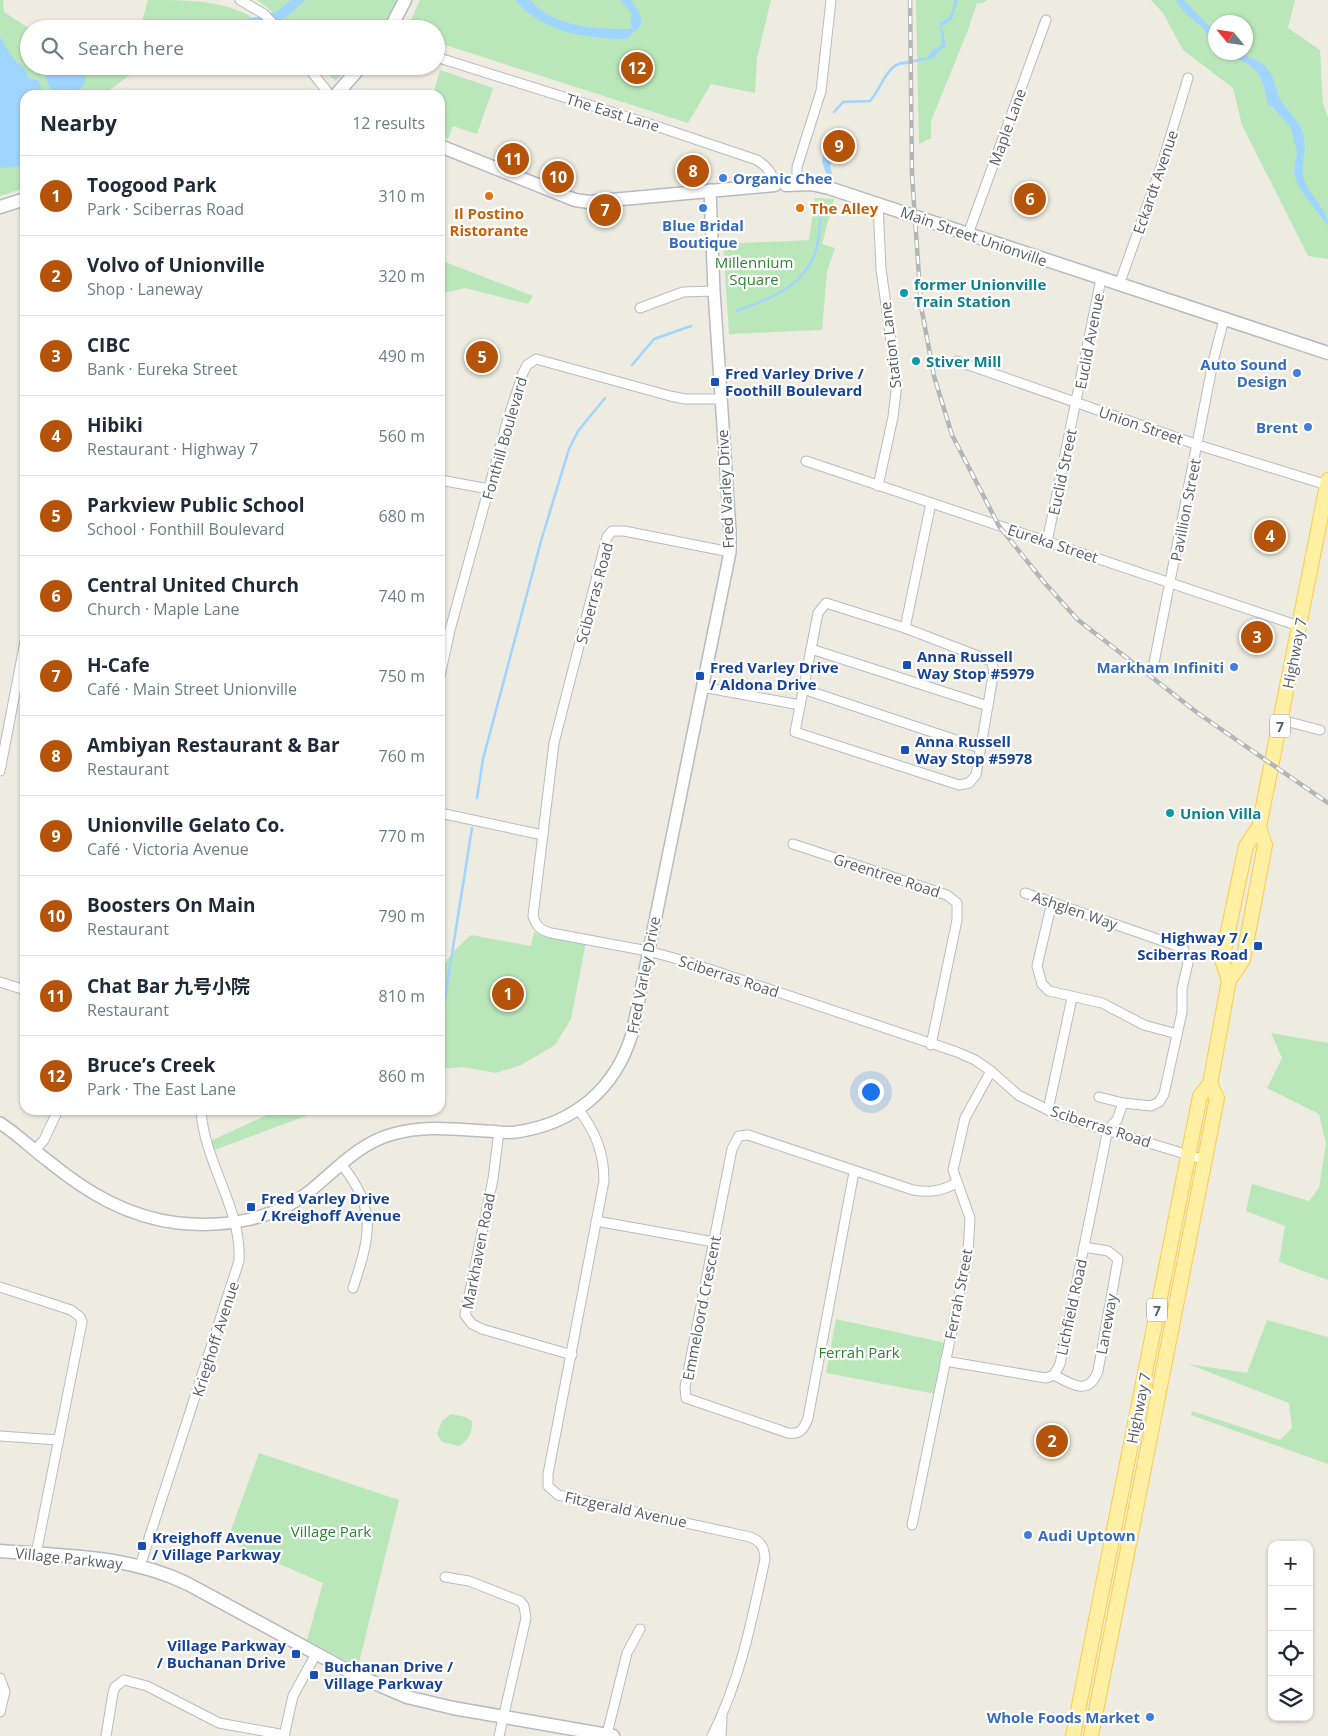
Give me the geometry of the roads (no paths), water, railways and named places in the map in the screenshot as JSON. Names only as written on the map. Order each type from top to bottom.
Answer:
[{"type":"main road","points":[[395,20],[406,0]]},
{"type":"main road","points":[[340,90],[353,75]]},
{"type":"main road","name":"Main Street Unionville","points":[[445,148],[577,200],[589,202],[710,190],[786,185],[819,185],[1328,353]]},
{"type":"main road","points":[[0,207],[20,201]]},
{"type":"main road","name":"Highway 7","points":[[1230,980],[1222,960],[1246,846],[1258,827],[1328,482]]},
{"type":"main road","name":"Highway 7","points":[[1072,1736],[1200,1096],[1210,1084],[1230,980],[1243,960],[1265,845],[1258,827]]},
{"type":"main road","name":"Highway 7","points":[[1091,1736],[1217,1098],[1210,1084]]},
{"type":"main road","name":"Village Parkway","points":[[0,1551],[110,1560],[140,1566],[188,1584],[354,1674],[407,1697],[503,1717],[610,1735]]},
{"type":"street","points":[[240,0],[264,14],[270,20]]},
{"type":"street","points":[[786,185],[797,167],[821,91],[831,0]]},
{"type":"street","name":"Maple Lane","points":[[968,234],[1046,20]]},
{"type":"street","name":"The East Lane","points":[[445,60],[757,160],[786,185]]},
{"type":"street","points":[[314,75],[326,90]]},
{"type":"street","name":"Eckardt Avenue","points":[[1119,285],[1162,164],[1188,78]]},
{"type":"street","name":"Fred Varley Drive","points":[[0,1123],[88,1191],[137,1215],[192,1224],[235,1222],[268,1214],[294,1203],[370,1143],[393,1134],[426,1127],[499,1132],[536,1129],[580,1110],[608,1083],[627,1050],[640,999],[648,951],[730,552],[720,400],[710,190]]},
{"type":"street","name":"Station Lane","points":[[878,203],[882,278],[897,383],[893,417],[878,486]]},
{"type":"street","name":"Euclid Avenue","points":[[1076,402],[1101,279]]},
{"type":"street","points":[[640,308],[683,292],[714,291]]},
{"type":"street","name":"Pavillion Street","points":[[1154,664],[1213,362],[1224,319]]},
{"type":"street","name":"Fonthill Boulevard","points":[[445,653],[522,373],[527,365],[536,360],[670,396],[685,399],[720,400]]},
{"type":"street","name":"Union Street","points":[[957,361],[1198,445],[1328,482]]},
{"type":"street","name":"Euclid Street","points":[[1047,542],[1076,402]]},
{"type":"street","name":"Eureka Street","points":[[806,461],[1299,626]]},
{"type":"street","points":[[445,481],[490,489]]},
{"type":"street","points":[[905,628],[931,502]]},
{"type":"street","name":"Sciberras Road","points":[[730,552],[624,531],[612,531],[607,537],[554,743],[534,916],[536,924],[542,931],[648,951],[684,961],[975,1060],[991,1071],[1018,1095],[1048,1110],[1205,1160]]},
{"type":"street","points":[[826,604],[905,628],[991,661],[994,670],[976,775],[969,783],[959,785],[795,732],[818,613],[826,604]]},
{"type":"street","points":[[811,649],[988,706]]},
{"type":"street","points":[[0,771],[20,667]]},
{"type":"street","points":[[702,687],[800,705]]},
{"type":"street","points":[[804,689],[980,748]]},
{"type":"street","points":[[1281,720],[1320,730]]},
{"type":"street","points":[[445,814],[544,835]]},
{"type":"street","name":"Greentree Road","points":[[793,844],[947,895],[956,903],[957,920],[931,1045]]},
{"type":"street","name":"Ashglen Way","points":[[1025,894],[1183,948],[1188,962],[1177,1034],[1167,1086],[1159,1102],[1151,1106],[1099,1097]]},
{"type":"street","points":[[1052,902],[1037,966],[1038,976],[1049,991],[1072,998],[1102,1003],[1144,1025],[1177,1034]]},
{"type":"street","points":[[0,982],[20,988]]},
{"type":"street","points":[[1048,1110],[1072,998]]},
{"type":"street","name":"Ferrah Street","points":[[912,1525],[968,1252],[970,1218],[956,1183],[954,1170],[965,1118],[991,1071]]},
{"type":"street","points":[[1108,1129],[1117,1120],[1123,1102]]},
{"type":"street","name":"Fitzgerald Avenue","points":[[580,1110],[596,1134],[604,1166],[602,1197],[548,1474],[550,1490],[558,1495],[750,1537],[758,1540],[764,1549],[765,1559],[743,1655],[722,1719],[712,1736]]},
{"type":"street","points":[[36,1149],[50,1129],[56,1115]]},
{"type":"street","name":"Krieghoff Avenue","points":[[140,1566],[237,1272],[239,1253],[235,1222],[213,1165],[203,1133],[201,1115]]},
{"type":"street","name":"Lichfield Road","points":[[945,1361],[1046,1378],[1054,1376],[1060,1364],[1108,1129]]},
{"type":"street","name":"Markhaven Road","points":[[499,1132],[493,1179],[465,1315],[472,1324],[482,1329],[572,1355]]},
{"type":"street","name":"Emmeloord Crescent","points":[[854,1172],[808,1418],[800,1432],[788,1433],[686,1398],[685,1387],[732,1149],[736,1139],[743,1134],[854,1172],[922,1192],[945,1189],[956,1183]]},
{"type":"street","points":[[341,1164],[354,1181],[365,1201],[367,1214],[366,1251],[353,1288]]},
{"type":"street","points":[[596,1220],[714,1242]]},
{"type":"street","name":"Laneway","points":[[1054,1376],[1082,1387],[1089,1386],[1098,1371],[1118,1259],[1108,1251],[1084,1247]]},
{"type":"street","points":[[0,1287],[71,1310],[80,1317],[81,1328],[36,1554]]},
{"type":"street","points":[[0,1436],[58,1440]]},
{"type":"street","points":[[444,1577],[469,1581],[520,1601],[524,1606],[526,1618],[499,1736]]},
{"type":"street","points":[[610,1735],[625,1660],[640,1629]]},
{"type":"street","points":[[106,1736],[113,1693],[115,1688],[124,1680],[147,1686],[219,1723],[284,1736],[293,1696],[316,1654]]},
{"type":"street","points":[[0,1678],[5,1692],[0,1712]]},
{"type":"street","name":"Fitzgerald Avenue","points":[[721,1736],[722,1719]]},
{"type":"water","points":[[291,0],[305,0],[293,12],[281,20],[244,20],[276,12]]},
{"type":"water","points":[[515,0],[530,0],[551,16],[576,25],[628,29],[632,27],[630,23],[632,14],[620,0],[631,0],[639,12],[641,21],[637,29],[626,39],[580,35],[552,27],[538,20]]},
{"type":"water","points":[[954,0],[958,0],[952,19],[942,27],[946,46],[934,58],[902,65],[902,62],[928,57],[932,50],[942,45],[940,23],[952,13]]},
{"type":"water","points":[[1176,0],[1184,0],[1208,25],[1208,36],[1203,28],[1185,12]]},
{"type":"water","points":[[0,37],[13,58],[20,64],[20,75],[28,75],[30,79],[38,80],[42,90],[20,90],[20,166],[0,168]]},
{"type":"water","points":[[1253,59],[1267,68],[1280,99],[1298,123],[1305,143],[1304,179],[1325,213],[1328,226],[1297,183],[1294,171],[1297,153],[1291,128],[1272,106],[1268,105],[1260,76],[1240,60]]},
{"type":"water","points":[[86,75],[86,79],[80,90],[51,90],[45,76]]},
{"type":"water","points":[[827,134],[832,135],[830,143],[835,148],[830,167],[832,173],[830,177],[827,176],[822,162]]},
{"type":"waterway","points":[[834,112],[843,102],[870,101],[888,73],[896,65],[902,63]]},
{"type":"waterway","points":[[736,311],[772,297],[794,283],[803,274],[811,263],[816,250],[822,204]]},
{"type":"waterway","points":[[632,365],[654,339],[691,326]]},
{"type":"waterway","points":[[477,798],[483,759],[541,541],[569,449],[578,431],[605,398]]},
{"type":"waterway","points":[[445,998],[472,828]]},
{"type":"railway","points":[[910,0],[912,174],[921,306],[934,376],[952,435],[999,526],[1043,581],[1078,620],[1199,714],[1328,803]]},
{"type":"place","name":"Bruce’s Creek","points":[[637,68]]},
{"type":"place","name":"Unionville Gelato Co.","points":[[839,146]]},
{"type":"place","name":"Chat Bar 九号小院","points":[[513,159]]},
{"type":"place","name":"Ambiyan Restaurant & Bar","points":[[693,171]]},
{"type":"place","name":"Boosters On Main","points":[[558,177]]},
{"type":"place","name":"Organic Chee","points":[[723,178]]},
{"type":"place","name":"Il Postino Ristorante","points":[[489,196]]},
{"type":"place","name":"Central United Church","points":[[1030,199]]},
{"type":"place","name":"Blue Bridal Boutique","points":[[703,208]]},
{"type":"place","name":"The Alley","points":[[800,208]]},
{"type":"place","name":"H-Cafe","points":[[605,210]]},
{"type":"place","name":"former Unionville Train Station","points":[[904,293]]},
{"type":"place","name":"Parkview Public School","points":[[482,357]]},
{"type":"place","name":"Stiver Mill","points":[[916,361]]},
{"type":"place","name":"Auto Sound Design","points":[[1297,373]]},
{"type":"place","name":"Fred Varley Drive / Foothill Boulevard","points":[[715,382]]},
{"type":"place","name":"Brent","points":[[1308,427]]},
{"type":"place","name":"Hibiki","points":[[1270,536]]},
{"type":"place","name":"CIBC","points":[[1257,637]]},
{"type":"place","name":"Anna Russell Way Stop #5979","points":[[907,665]]},
{"type":"place","name":"Markham Infiniti","points":[[1234,667]]},
{"type":"place","name":"Fred Varley Drive / Aldona Drive","points":[[700,676]]},
{"type":"place","name":"Anna Russell Way Stop #5978","points":[[905,750]]},
{"type":"place","name":"Union Villa","points":[[1170,813]]},
{"type":"place","name":"Highway 7 / Sciberras Road","points":[[1258,946]]},
{"type":"place","name":"Toogood Park","points":[[508,994]]},
{"type":"place","name":"Fred Varley Drive / Kreighoff Avenue","points":[[251,1207]]},
{"type":"place","name":"Volvo of Unionville","points":[[1052,1441]]},
{"type":"place","name":"Audi Uptown","points":[[1028,1535]]},
{"type":"place","name":"Kreighoff Avenue / Village Parkway","points":[[142,1546]]},
{"type":"place","name":"Village Parkway / Buchanan Drive","points":[[296,1654]]},
{"type":"place","name":"Buchanan Drive / Village Parkway","points":[[314,1675]]},
{"type":"place","name":"Whole Foods Market","points":[[1150,1717]]},
{"type":"park label","name":"Millennium Square","points":[[754,270]]},
{"type":"park label","name":"Ferrah Park","points":[[859,1352]]},
{"type":"park label","name":"Village Park","points":[[331,1531]]}]
